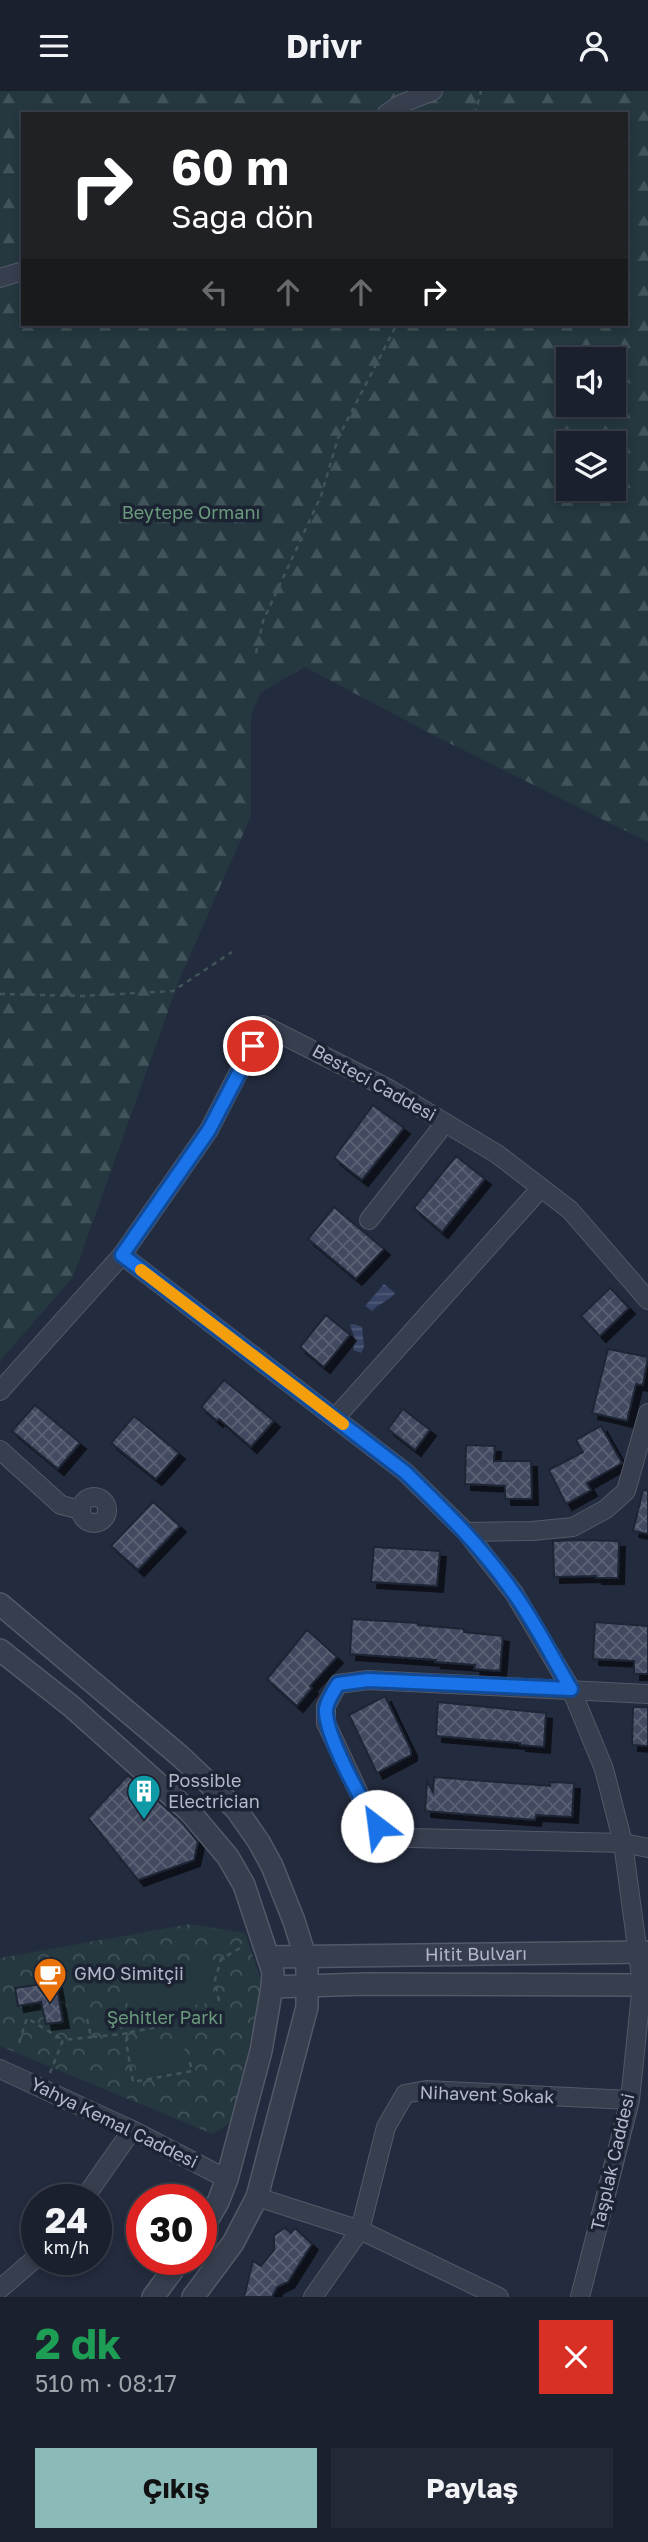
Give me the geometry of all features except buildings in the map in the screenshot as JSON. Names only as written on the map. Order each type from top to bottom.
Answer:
[{"type":"street","points":[[389,112],[433,91]]},
{"type":"street","points":[[0,278],[21,272]]},
{"type":"street","name":"Besteci Caddesi","points":[[122,1255],[209,1130],[264,1025],[389,1089],[497,1154],[570,1210],[648,1300]]},
{"type":"street","points":[[369,1220],[445,1123]]},
{"type":"street","points":[[335,1418],[541,1188]]},
{"type":"street","points":[[0,1391],[122,1255]]},
{"type":"street","name":"Taşplak Caddesi","points":[[122,1255],[405,1472],[466,1532],[514,1593],[571,1689],[604,1769],[623,1843],[643,1952],[645,1984],[630,2100],[580,2297]]},
{"type":"street","points":[[466,1532],[573,1527],[606,1509],[626,1491],[648,1413]]},
{"type":"street","points":[[0,1450],[61,1505],[81,1510]]},
{"type":"street","points":[[0,1604],[180,1756],[236,1809],[272,1866],[305,1956],[307,2007],[257,2197],[233,2243],[194,2297]]},
{"type":"street","points":[[0,1650],[164,1787],[208,1831],[228,1857],[244,1885],[273,1972],[272,1987],[261,2051],[227,2179],[217,2204]]},
{"type":"street","points":[[648,1694],[368,1680],[338,1684],[326,1706],[326,1723],[370,1815],[377,1826],[394,1835],[410,1838],[623,1843],[648,1847]]},
{"type":"street","name":"Hitit Bulvarı","points":[[268,1957],[643,1952]]},
{"type":"street","name":"Hitit Bulvarı","points":[[272,1987],[645,1984]]},
{"type":"street","name":"Yahya Kemal Caddesi","points":[[0,2069],[132,2130],[227,2179]]},
{"type":"street","name":"Nihavent Sokak","points":[[360,2230],[386,2127],[405,2094],[426,2090],[630,2100]]},
{"type":"street","points":[[94,2184],[132,2130]]},
{"type":"street","points":[[227,2179],[257,2197],[360,2230],[499,2297]]},
{"type":"street","points":[[313,2297],[360,2230]]},
{"type":"street","points":[[0,2289],[21,2271]]},
{"type":"street","points":[[153,2297],[169,2275]]},
{"type":"path","points":[[476,112],[481,91]]},
{"type":"path","points":[[256,653],[263,621],[321,496],[338,438],[396,326]]},
{"type":"path","points":[[0,994],[82,996],[173,991],[232,952]]},
{"type":"path","points":[[219,2001],[215,1980],[220,1959],[261,1934]]},
{"type":"path","points":[[119,2014],[122,2033]]},
{"type":"path","points":[[19,2043],[27,2018],[63,2040],[184,2022]]},
{"type":"path","points":[[88,2019],[90,2038]]},
{"type":"path","points":[[131,2032],[126,2041],[133,2082],[192,2071],[189,2059]]},
{"type":"path","points":[[44,2089],[63,2040]]},
{"type":"green space","name":"Beytepe Ormanı","points":[[0,91],[648,91],[648,842],[437,737],[305,667],[261,692],[251,715],[251,816],[180,978],[73,1277],[0,1361]]},
{"type":"green space","name":"Şehitler Parkı","points":[[190,1924],[245,1933],[262,1983],[234,2120],[213,2134],[0,2046],[0,1958]]},
{"type":"green space","points":[[208,1958],[213,2002],[130,2016],[122,1976]]},
{"type":"green space","points":[[183,2041],[188,2070],[137,2077],[133,2048]]},
{"type":"water","points":[[384,1284],[395,1293],[372,1311],[365,1306]]},
{"type":"water","points":[[350,1325],[362,1327],[364,1347],[361,1353],[353,1350],[355,1339]]},
{"type":"slow traffic","points":[[141,1270],[343,1424]]},
{"type":"place","name":"Possible Electrician","points":[[144,1821]]},
{"type":"place","name":"GMO Simitçii","points":[[50,2004]]},
{"type":"route","points":[[253,1046],[209,1130],[122,1255],[405,1472],[466,1532],[514,1593],[571,1689],[368,1680],[338,1684],[326,1706],[326,1723],[377,1826]]}]
